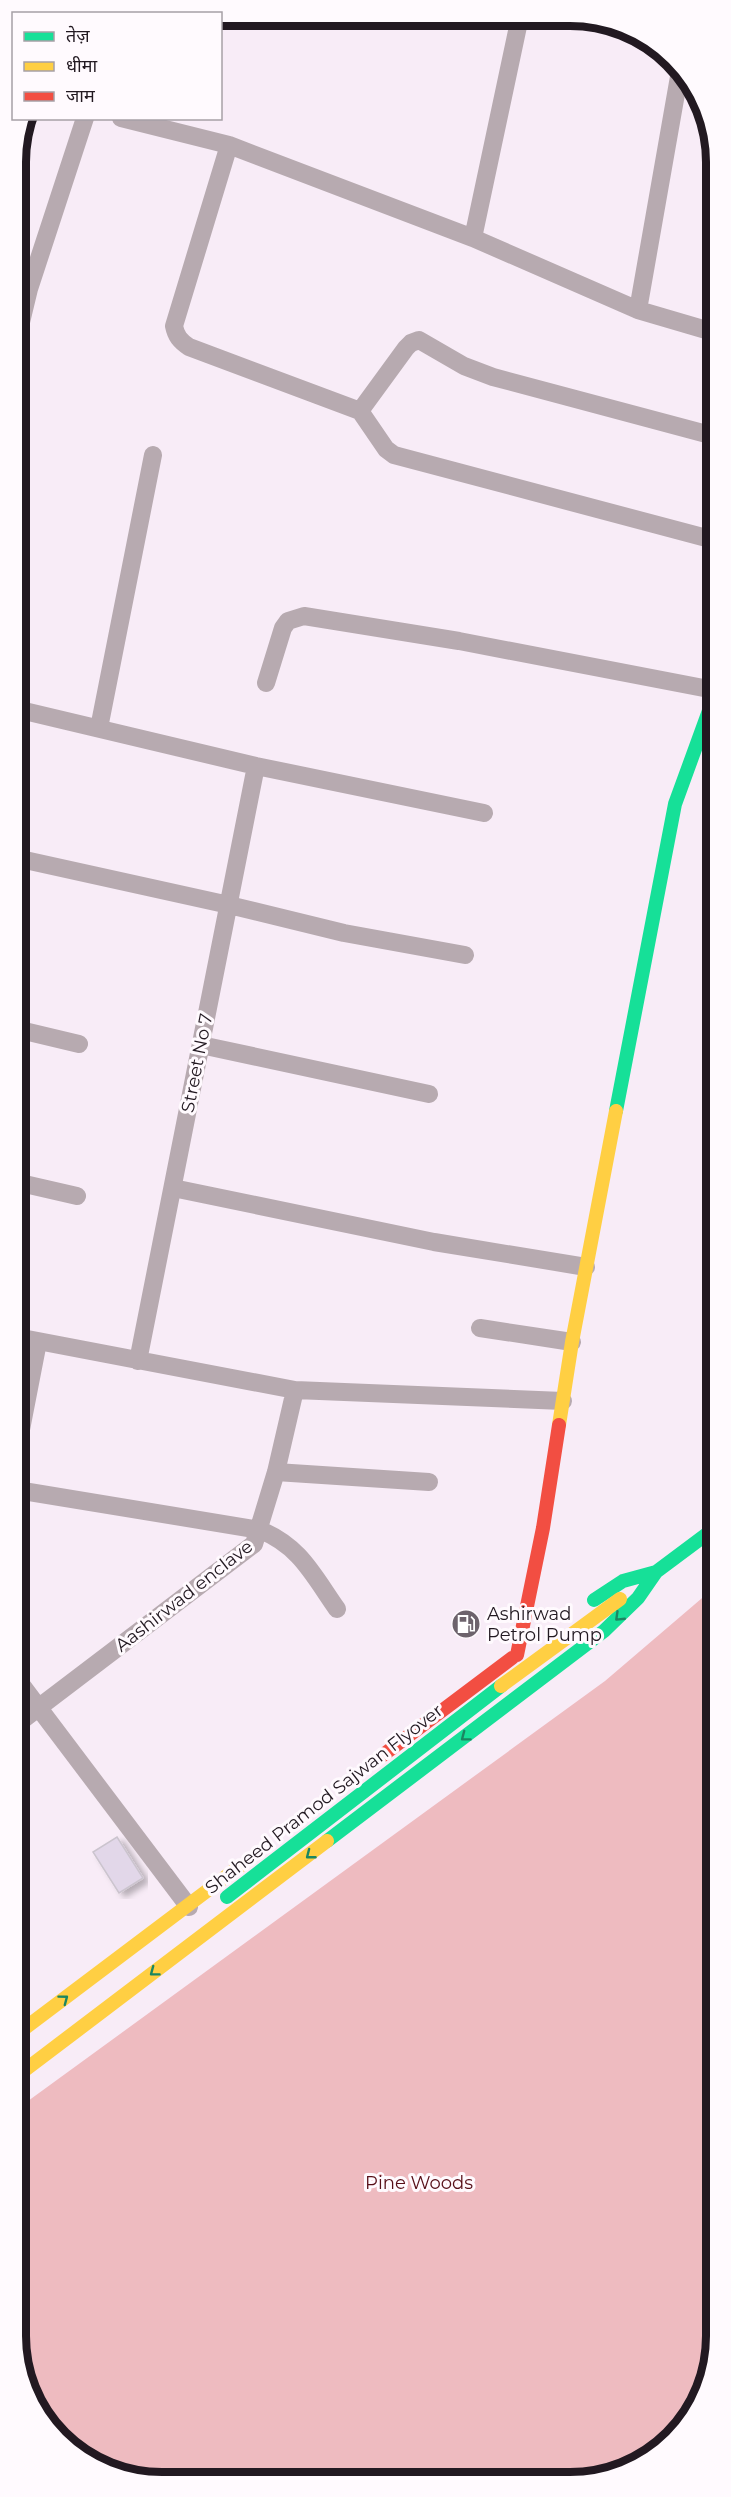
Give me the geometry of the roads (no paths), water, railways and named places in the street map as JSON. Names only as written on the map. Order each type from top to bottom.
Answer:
[{"type":"street","points":[[473,238],[518,26]]},
{"type":"street","points":[[638,310],[678,81]]},
{"type":"street","points":[[26,301],[84,120]]},
{"type":"street","points":[[132,120],[229,145],[473,238],[638,310],[706,330]]},
{"type":"street","points":[[229,145],[174,326],[176,334],[189,347],[360,411],[386,449],[394,455],[706,538]]},
{"type":"street","points":[[360,411],[406,348],[419,340],[464,366],[493,377],[706,434]]},
{"type":"street","points":[[99,729],[153,455]]},
{"type":"street","points":[[266,682],[283,628],[288,621],[304,616],[459,641],[706,688]]},
{"type":"street","points":[[26,711],[256,766],[484,813]]},
{"type":"street","points":[[517,1655],[543,1528],[572,1342],[675,804],[706,720]]},
{"type":"street","name":"Street No 7","points":[[138,1361],[256,766]]},
{"type":"street","points":[[26,860],[344,933],[465,955]]},
{"type":"street","points":[[26,1031],[79,1044]]},
{"type":"street","points":[[201,1045],[429,1094]]},
{"type":"street","points":[[26,1184],[77,1196]]},
{"type":"street","points":[[173,1188],[434,1242],[586,1267]]},
{"type":"street","points":[[480,1328],[572,1342]]},
{"type":"street","points":[[26,1339],[295,1390],[563,1401]]},
{"type":"street","points":[[26,1404],[38,1342]]},
{"type":"street","name":"Aashirwad enclave","points":[[26,1717],[254,1544],[276,1472],[295,1390]]},
{"type":"street","points":[[276,1472],[429,1482]]},
{"type":"street","points":[[26,1491],[260,1530],[279,1538],[296,1551],[337,1609]]},
{"type":"street","name":"Shaheed Pramod Sajwan Flyover","points":[[219,1903],[489,1695],[705,1535]]},
{"type":"street","points":[[581,1609],[623,1580],[640,1573],[656,1572]]},
{"type":"street","points":[[26,2069],[604,1631],[639,1598],[656,1572]]},
{"type":"street","points":[[366,1769],[477,1682],[535,1642]]},
{"type":"street","points":[[26,1690],[189,1907]]},
{"type":"street","points":[[26,2027],[254,1856]]},
{"type":"street","points":[[26,2052],[108,1990]]},
{"type":"place","name":"Ashirwad Petrol Pump","points":[[466,1624]]},
{"type":"park label","name":"Pine Woods","points":[[419,2183]]}]
